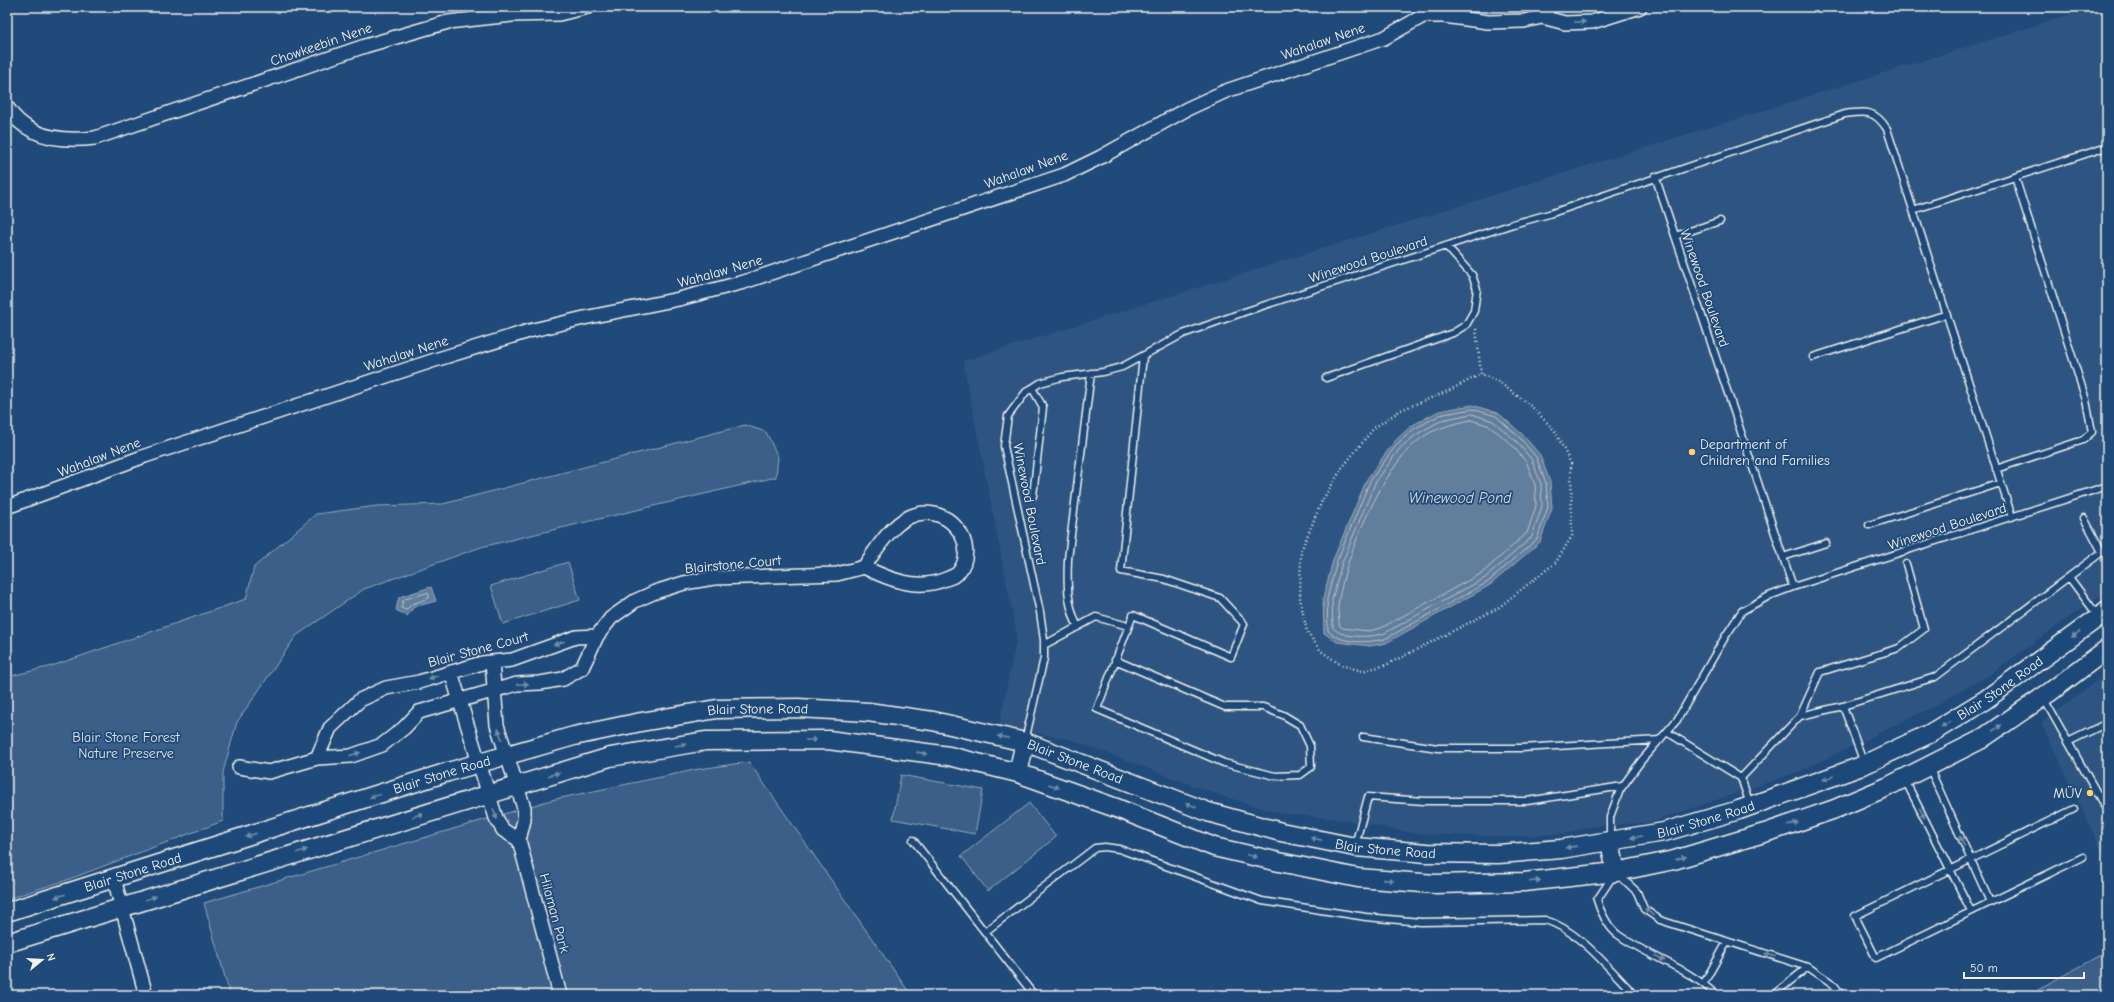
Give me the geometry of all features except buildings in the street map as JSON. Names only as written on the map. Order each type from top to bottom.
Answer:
[{"type":"main road","name":"Blair Stone Road","points":[[7,912],[479,763],[589,733],[717,709],[798,708],[868,712],[933,721],[1025,742],[1208,812],[1282,832],[1355,847],[1427,853],[1498,854],[1561,849],[1664,832],[1751,806],[1864,764],[1931,733],[1986,700],[2103,614]]},
{"type":"main road","points":[[7,943],[517,784],[610,757],[705,741],[828,740],[949,756],[1018,773],[1119,809],[1214,847],[1349,876],[1435,884],[1524,882],[1616,872],[1674,860],[1771,831],[1835,809],[1876,792],[1980,740],[2107,649]]},
{"type":"main road","points":[[1018,773],[1025,742]]},
{"type":"main road","points":[[1864,764],[1876,792]]},
{"type":"main road","points":[[1610,842],[1616,872]]},
{"type":"main road","points":[[1349,876],[1355,847]]},
{"type":"street","name":"Chowkeebin Nene","points":[[7,107],[23,124],[39,135],[73,141],[95,138],[365,46],[448,22],[512,15],[559,14],[588,7]]},
{"type":"street","points":[[1422,12],[1488,22],[1524,21],[1545,12],[1565,23],[1592,22],[1640,7]]},
{"type":"street","name":"Wahalaw Nene","points":[[7,507],[145,456],[434,360],[529,331],[584,318],[679,299],[744,282],[1064,175],[1101,157],[1187,109],[1226,91],[1384,38],[1422,12]]},
{"type":"street","points":[[923,512],[939,514],[951,521],[961,534],[965,548],[963,564],[956,575],[936,583],[907,584],[882,576],[864,567],[892,530],[908,517],[923,512]]},
{"type":"street","name":"Blairstone Court","points":[[597,636],[611,618],[634,601],[655,592],[684,583],[714,578],[837,574],[864,567]]},
{"type":"street","points":[[239,767],[269,772],[317,758],[351,756],[382,744],[404,728],[419,712],[517,684],[540,683],[563,679],[582,668],[597,636]]},
{"type":"street","name":"Blair Stone Court","points":[[317,758],[330,728],[360,700],[386,688],[419,682],[492,662],[512,660],[576,637],[597,636]]},
{"type":"street","points":[[492,662],[497,725],[517,784]]},
{"type":"street","points":[[451,672],[461,700],[496,818],[503,830],[519,840]]},
{"type":"street","name":"Hilaman Park","points":[[517,784],[524,808],[524,820],[519,840],[560,995]]},
{"type":"street","points":[[114,878],[124,907],[146,995]]},
{"type":"lane","points":[[1655,176],[1845,114],[1862,111],[1881,119],[1887,129],[2012,517]]},
{"type":"lane","points":[[1913,210],[2107,147]]},
{"type":"lane","name":"Winewood Boulevard","points":[[1025,742],[1044,658],[1044,645],[1040,612],[1004,446],[1008,416],[1026,392],[1040,383],[1062,377],[1122,367],[1183,334],[1446,246],[1548,214],[1655,176],[1793,587]]},
{"type":"lane","points":[[1996,469],[2083,440],[2092,432],[2086,400],[2015,177]]},
{"type":"lane","points":[[1675,236],[1720,221]]},
{"type":"lane","points":[[1326,378],[1452,333],[1466,325],[1474,311],[1477,290],[1472,275],[1446,246]]},
{"type":"lane","points":[[1812,357],[1946,314]]},
{"type":"lane","points":[[1115,660],[1225,708],[1263,707],[1283,715],[1300,725],[1310,746],[1311,767],[1300,775],[1274,776],[1224,763],[1097,709],[1115,660],[1132,615],[1231,657],[1244,624],[1220,598],[1164,579],[1121,571],[1143,356]]},
{"type":"lane","points":[[1078,627],[1072,615],[1067,590],[1068,559],[1091,373]]},
{"type":"lane","points":[[1032,388],[1043,407],[1033,496]]},
{"type":"lane","points":[[1869,525],[2001,483]]},
{"type":"lane","name":"Winewood Boulevard","points":[[1610,842],[1610,817],[1623,786],[1677,720],[1725,637],[1742,611],[1769,596],[1793,587],[2107,486]]},
{"type":"lane","points":[[1800,716],[1842,706],[1935,677],[2102,552],[2084,518]]},
{"type":"lane","points":[[1783,557],[1826,543]]},
{"type":"lane","points":[[1741,778],[1800,716],[1820,672],[1899,648],[1924,628],[1906,564]]},
{"type":"lane","points":[[2070,577],[2103,614]]},
{"type":"lane","points":[[1044,645],[1096,617],[1128,626]]},
{"type":"lane","points":[[2042,697],[2107,811]]},
{"type":"lane","points":[[1842,706],[1864,764]]},
{"type":"lane","points":[[2068,742],[2107,723]]},
{"type":"lane","points":[[1666,732],[1741,778],[1751,806]]},
{"type":"lane","points":[[1363,737],[1438,748],[1528,747],[1660,740]]},
{"type":"lane","points":[[1928,766],[1990,902]]},
{"type":"lane","points":[[1904,778],[1971,911]]},
{"type":"lane","points":[[1355,847],[1368,797],[1432,801],[1527,801],[1623,786]]},
{"type":"lane","points":[[2074,808],[1855,916],[1876,958],[2083,857]]},
{"type":"lane","points":[[913,840],[1034,995]]},
{"type":"lane","points":[[985,932],[1095,848],[1105,847],[1119,849],[1262,901],[1366,917],[1421,922],[1545,920],[1557,923],[1573,932],[1635,995]]},
{"type":"lane","points":[[1716,995],[1704,983],[1616,933],[1599,910],[1597,900],[1616,872],[1637,892],[1644,909],[1660,920],[1808,967],[1833,984],[1842,995]]},
{"type":"lane","points":[[1704,983],[1728,942]]},
{"type":"lane","points":[[1773,995],[1808,967]]},
{"type":"path","points":[[1474,311],[1481,374]]},
{"type":"path","points":[[1481,374],[1499,382],[1532,407],[1555,431],[1571,464],[1572,536],[1556,562],[1498,608],[1386,665],[1362,671],[1341,665],[1321,651],[1307,632],[1300,599],[1301,551],[1322,501],[1342,468],[1374,428],[1401,410],[1448,391],[1481,374]]},
{"type":"shaded area","points":[[2094,7],[2107,7],[2107,592],[2075,613],[1989,675],[1935,706],[1801,771],[1652,822],[1596,826],[1566,833],[1508,837],[1417,834],[1345,820],[1278,813],[1213,793],[1072,740],[999,726],[1017,636],[963,361]]},
{"type":"shaded area","name":"MÜV","points":[[2107,673],[2107,862],[2041,723]]},
{"type":"green space","name":"Blair Stone Forest Nature Preserve","points":[[745,425],[766,432],[778,457],[776,477],[481,547],[364,589],[296,636],[237,722],[223,772],[223,821],[67,880],[7,899],[7,677],[52,666],[246,599],[254,567],[316,514],[377,506],[443,504]]},
{"type":"green space","points":[[568,562],[580,600],[503,624],[491,586]]},
{"type":"green space","points":[[749,762],[911,995],[230,995],[204,903],[551,800],[699,769]]},
{"type":"green space","points":[[901,775],[983,790],[975,834],[893,819]]},
{"type":"green space","points":[[1029,803],[1056,837],[988,891],[961,856]]},
{"type":"green space","points":[[2107,952],[2107,995],[2027,995]]},
{"type":"water","name":"Winewood Pond","points":[[1472,405],[1498,413],[1523,435],[1540,455],[1550,482],[1552,508],[1540,542],[1490,585],[1386,643],[1370,646],[1337,642],[1324,633],[1323,599],[1333,560],[1367,479],[1394,442],[1411,426],[1439,411]]},
{"type":"water","points":[[431,587],[436,601],[414,607],[407,616],[396,610],[399,597]]},
{"type":"place","name":"Department of Children and Families","points":[[1692,452]]},
{"type":"place","name":"MÜV","points":[[2090,793]]}]
